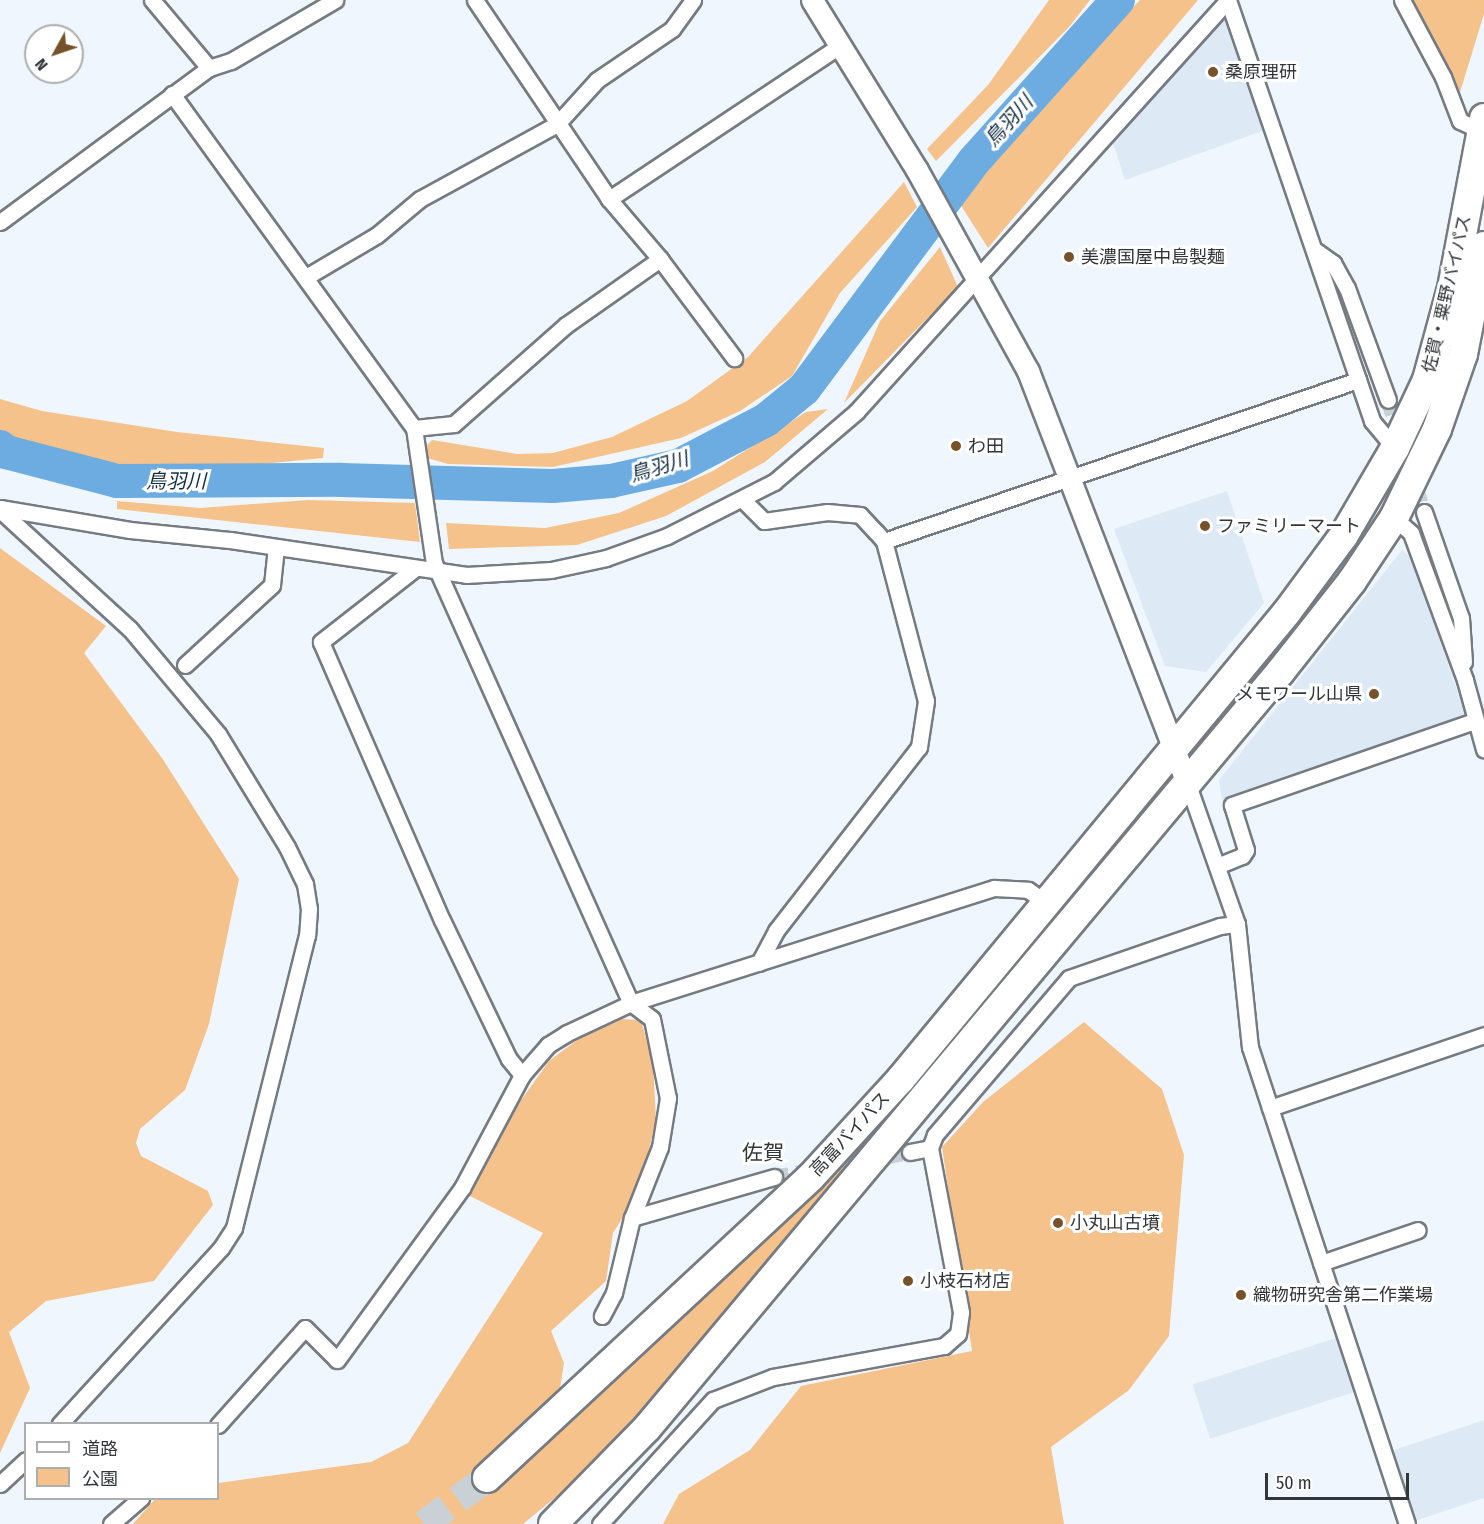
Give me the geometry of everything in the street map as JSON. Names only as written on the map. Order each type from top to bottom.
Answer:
[{"type":"highway","name":"佐賀・粟野バイパス","points":[[1173,751],[1330,554],[1395,448],[1427,380],[1452,288],[1482,124]]},
{"type":"highway","name":"佐賀・粟野バイパス","points":[[1187,782],[1281,672],[1394,518],[1437,429],[1463,354],[1484,246]]},
{"type":"highway","name":"高富バイパス","points":[[487,1478],[811,1177],[900,1080],[1044,901],[1173,751]]},
{"type":"highway","name":"高富バイパス","points":[[553,1524],[647,1428],[1187,782]]},
{"type":"street","points":[[152,0],[209,68]]},
{"type":"street","points":[[0,222],[209,68],[231,61],[335,0]]},
{"type":"street","points":[[475,0],[609,199],[660,258],[734,358]]},
{"type":"street","points":[[306,277],[377,235],[420,199],[557,124],[597,80],[672,29],[693,0]]},
{"type":"street","points":[[812,0],[917,170],[975,273],[1028,371],[1070,477],[1173,751],[1187,782],[1237,924],[1250,1047],[1407,1524]]},
{"type":"street","points":[[0,509],[130,530],[276,547],[413,570],[436,567],[466,575],[551,570],[606,558],[667,536],[742,499],[788,471],[856,412],[975,273],[1228,0],[1316,251],[1372,421],[1395,448]]},
{"type":"street","points":[[1402,0],[1443,77],[1460,122],[1482,124]]},
{"type":"street","points":[[609,199],[841,45]]},
{"type":"street","points":[[172,94],[414,428],[436,567],[631,1003],[652,1019],[668,1098],[660,1147],[632,1218],[614,1293],[603,1316]]},
{"type":"street","points":[[1316,251],[1333,263],[1347,288],[1388,400]]},
{"type":"street","points":[[414,428],[454,424],[566,325],[660,258]]},
{"type":"street","points":[[884,542],[1358,380]]},
{"type":"street","points":[[742,499],[764,521],[827,512],[860,515],[884,542],[926,700],[919,747],[776,931],[759,963]]},
{"type":"street","points":[[0,509],[122,621],[218,734],[287,847],[305,884],[309,909],[307,935],[234,1228],[221,1248],[62,1422]]},
{"type":"street","points":[[1424,512],[1461,618],[1465,680]]},
{"type":"street","points":[[1394,518],[1411,533],[1465,680],[1474,721],[1484,749]]},
{"type":"street","points":[[185,665],[272,585],[276,547]]},
{"type":"street","points":[[413,570],[321,642],[442,920],[509,1059],[522,1075]]},
{"type":"street","points":[[1217,866],[1242,856],[1246,850],[1232,805],[1474,721]]},
{"type":"street","points":[[219,1424],[305,1328],[337,1360],[462,1188],[522,1075],[548,1045],[631,1003],[994,888],[1028,890],[1044,901]]},
{"type":"street","points":[[600,1524],[713,1400],[773,1377],[944,1346],[958,1334],[961,1312],[930,1148],[935,1135],[980,1078],[1069,978],[1220,926],[1237,924]]},
{"type":"street","points":[[1270,1108],[1484,1035]]},
{"type":"street","points":[[910,1152],[930,1148]]},
{"type":"street","points":[[632,1218],[774,1177]]},
{"type":"street","points":[[1321,1263],[1418,1230]]},
{"type":"street","points":[[0,1484],[24,1462]]},
{"type":"street","points":[[111,1524],[139,1500]]},
{"type":"shaded area","name":"桑原理研","points":[[1229,14],[1268,129],[1125,180],[1113,143]]},
{"type":"shaded area","points":[[1227,491],[1264,603],[1206,672],[1165,666],[1114,529]]},
{"type":"shaded area","name":"メモワール山県","points":[[1402,550],[1411,557],[1465,713],[1453,726],[1222,800],[1219,780]]},
{"type":"shaded area","points":[[1339,1337],[1357,1391],[1210,1439],[1193,1385]]},
{"type":"shaded area","points":[[1484,1420],[1484,1498],[1415,1521],[1391,1451]]},
{"type":"green space","points":[[1049,0],[1090,0],[1069,27],[936,161],[927,149],[988,85]]},
{"type":"green space","points":[[1140,0],[1198,0],[988,248],[960,204],[980,171]]},
{"type":"green space","points":[[1409,0],[1484,0],[1484,14],[1460,92]]},
{"type":"green space","points":[[904,182],[917,207],[840,293],[792,376],[740,411],[681,438],[553,467],[448,464],[427,458],[425,448],[432,440],[517,454],[553,453],[612,437],[687,401],[748,357]]},
{"type":"green space","points":[[940,247],[958,287],[844,403],[880,321]]},
{"type":"green space","points":[[0,399],[42,411],[177,432],[324,448],[323,458],[219,468],[143,467],[80,459],[0,435]]},
{"type":"green space","points":[[828,409],[765,462],[666,516],[577,545],[449,549],[446,523],[545,528],[619,513],[713,471],[806,412]]},
{"type":"green space","points":[[308,500],[415,503],[420,542],[117,509],[117,501],[200,508]]},
{"type":"green space","points":[[0,548],[106,626],[84,653],[162,758],[239,879],[209,1024],[185,1090],[140,1129],[136,1143],[141,1156],[208,1191],[213,1205],[154,1281],[46,1301],[9,1332],[30,1388],[0,1453]]},
{"type":"green space","points":[[622,1019],[641,1020],[653,1063],[656,1120],[639,1192],[613,1233],[606,1281],[551,1331],[564,1363],[560,1388],[529,1421],[837,1164],[844,1172],[596,1464],[523,1524],[133,1524],[154,1500],[219,1500],[219,1483],[371,1462],[408,1443],[543,1233],[466,1194],[505,1123],[549,1061],[577,1040]]},
{"type":"green space","points":[[1084,1022],[1162,1089],[1184,1155],[1169,1336],[1129,1390],[1051,1447],[1064,1524],[663,1524],[679,1494],[750,1450],[801,1386],[972,1351],[942,1147],[983,1102]]},
{"type":"waterway","name":"鳥羽川","points":[[0,447],[6,452],[117,481],[341,480],[553,486],[611,481],[678,466],[766,420],[804,389],[974,161],[1118,0]]},
{"type":"tunnel","points":[[1388,400],[1424,512]]},
{"type":"tunnel","points":[[774,1177],[910,1152]]},
{"type":"tunnel","points":[[424,1524],[487,1478]]},
{"type":"place","name":"桑原理研","points":[[1213,72]]},
{"type":"place","name":"美濃国屋中島製麺","points":[[1069,257]]},
{"type":"place","name":"わ田","points":[[956,446]]},
{"type":"place","name":"ファミリーマート","points":[[1205,526]]},
{"type":"place","name":"メモワール山県","points":[[1374,694]]},
{"type":"place","name":"小丸山古墳","points":[[1058,1223]]},
{"type":"place","name":"小枝石材店","points":[[908,1281]]},
{"type":"place","name":"織物研究舎第二作業場","points":[[1241,1295]]},
{"type":"district","name":"佐賀","points":[[763,1153]]}]
